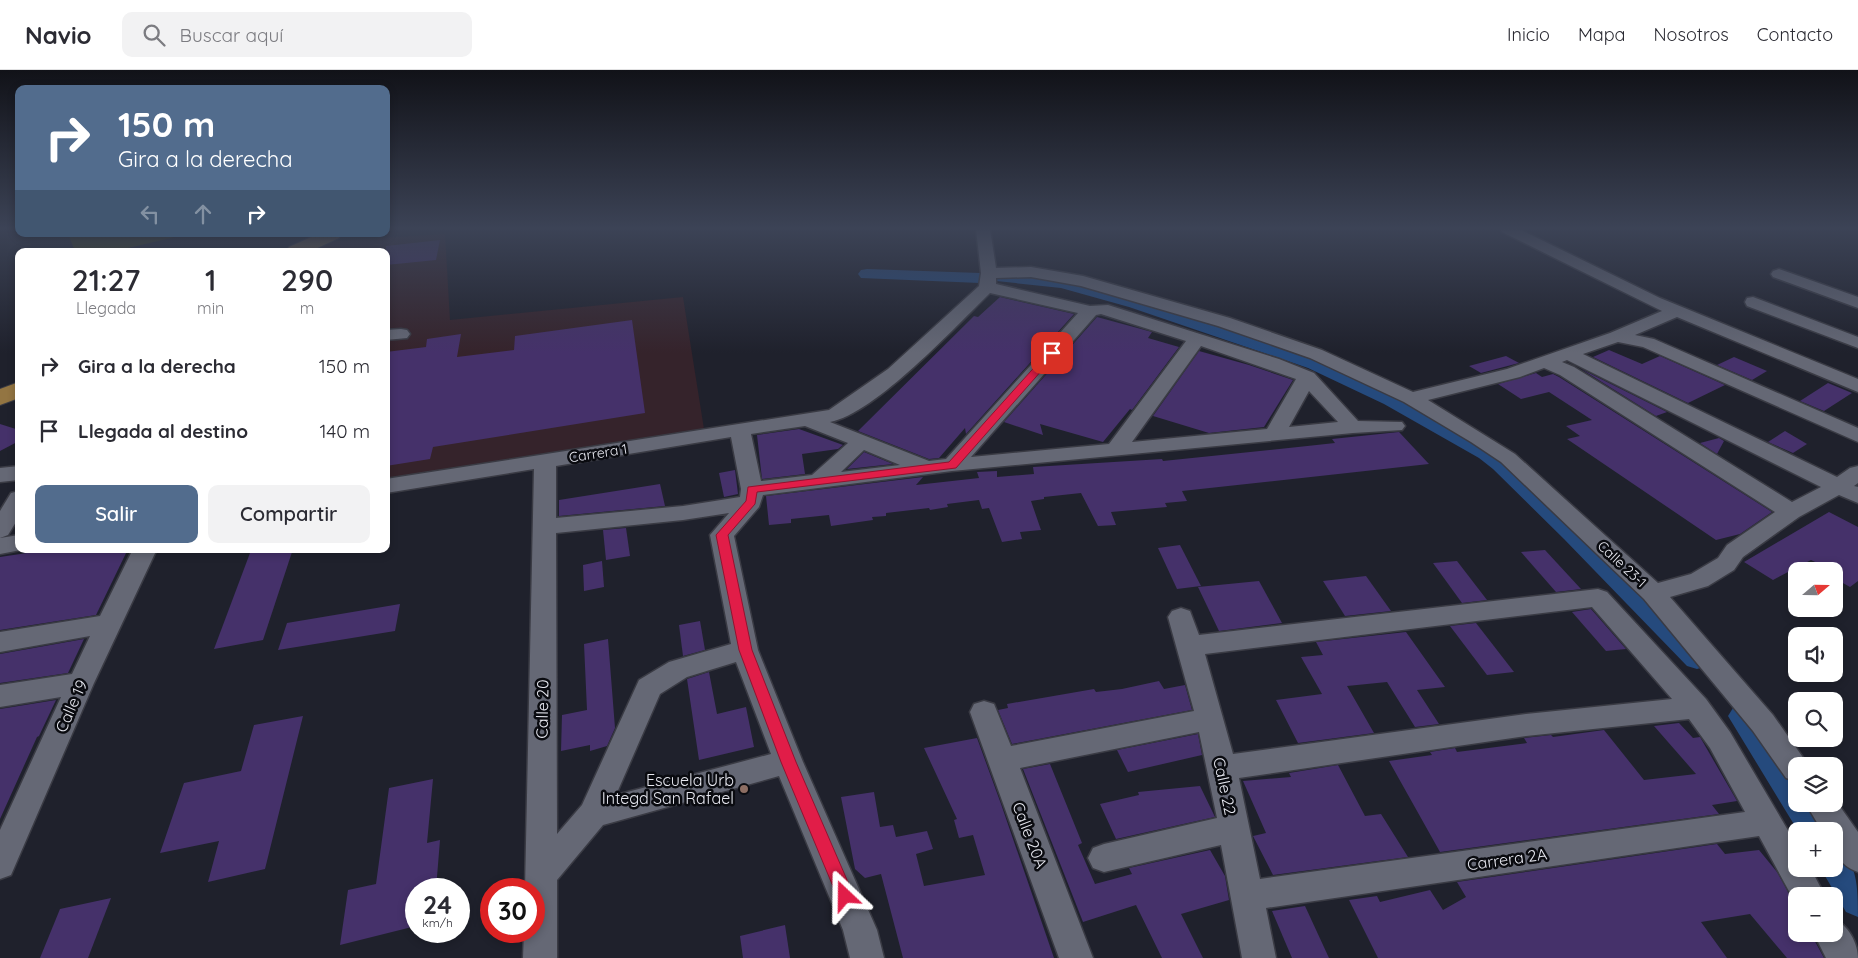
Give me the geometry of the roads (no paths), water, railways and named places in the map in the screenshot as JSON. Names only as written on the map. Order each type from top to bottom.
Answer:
[{"type":"main road","points":[[0,398],[15,391]]},
{"type":"street","points":[[987,270],[988,280],[1090,311],[1102,309],[1272,363],[1307,377],[1353,427]]},
{"type":"street","points":[[1592,270],[1677,311],[1858,386]]},
{"type":"street","name":"Calle 23-1","points":[[988,280],[1031,272],[1083,281],[1206,317],[1316,354],[1410,398],[1508,458],[1653,593],[1763,723],[1788,758]]},
{"type":"street","points":[[1778,274],[1858,303]]},
{"type":"street","name":"Carrera 1","points":[[390,485],[834,415],[861,399],[988,280]]},
{"type":"street","points":[[1752,302],[1858,343]]},
{"type":"street","points":[[952,465],[1090,311]]},
{"type":"street","points":[[1410,398],[1474,384],[1545,362],[1616,337],[1677,311]]},
{"type":"street","points":[[1616,337],[1648,342],[1858,436]]},
{"type":"street","points":[[1115,450],[1197,340]]},
{"type":"street","points":[[1568,354],[1848,491]]},
{"type":"street","points":[[1545,362],[1567,371],[1791,512]]},
{"type":"street","points":[[1274,434],[1307,377]]},
{"type":"street","points":[[809,420],[929,468]]},
{"type":"street","points":[[544,527],[683,512],[819,480],[952,465],[1274,434],[1353,427],[1395,426]]},
{"type":"street","points":[[740,430],[752,496],[722,535],[745,650],[788,762],[860,930],[867,958]]},
{"type":"street","points":[[819,480],[861,442]]},
{"type":"street","name":"Calle 20","points":[[540,958],[545,461]]},
{"type":"street","points":[[1653,593],[1698,580],[1726,564],[1735,552],[1791,512],[1848,491],[1858,473]]},
{"type":"street","points":[[0,476],[15,474]]},
{"type":"street","points":[[0,530],[15,505]]},
{"type":"street","points":[[0,546],[15,544]]},
{"type":"street","name":"Calle 19","points":[[1,860],[108,624],[143,553]]},
{"type":"street","points":[[1190,646],[1598,598],[1696,706],[1720,740],[1804,887]]},
{"type":"street","name":"Calle 22","points":[[1181,617],[1222,768],[1259,958]]},
{"type":"street","points":[[0,642],[108,624]]},
{"type":"street","points":[[541,875],[593,814],[649,687],[678,669],[745,650]]},
{"type":"street","points":[[0,696],[81,683]]},
{"type":"street","points":[[1222,768],[1526,724],[1696,706]]},
{"type":"street","name":"Calle 20A","points":[[984,712],[1076,958]]},
{"type":"street","points":[[1001,760],[1210,719]]},
{"type":"street","points":[[593,814],[788,762]]},
{"type":"street","points":[[1826,812],[1858,858]]},
{"type":"street","name":"Carrera 2A","points":[[1247,896],[1766,822]]},
{"type":"street","points":[[1104,858],[1234,828]]},
{"type":"street","points":[[1836,942],[1845,958]]},
{"type":"waterway","points":[[867,274],[980,278]]},
{"type":"waterway","points":[[994,277],[1062,283],[1135,303],[1315,364],[1391,400],[1487,453],[1501,464],[1573,533],[1697,659]]},
{"type":"waterway","points":[[1743,716],[1788,786]]},
{"type":"waterway","points":[[1804,812],[1810,822]]},
{"type":"waterway","points":[[1843,876],[1858,901]]},
{"type":"place","name":"Escuela Urb Integd San Rafael","points":[[744,789]]}]
